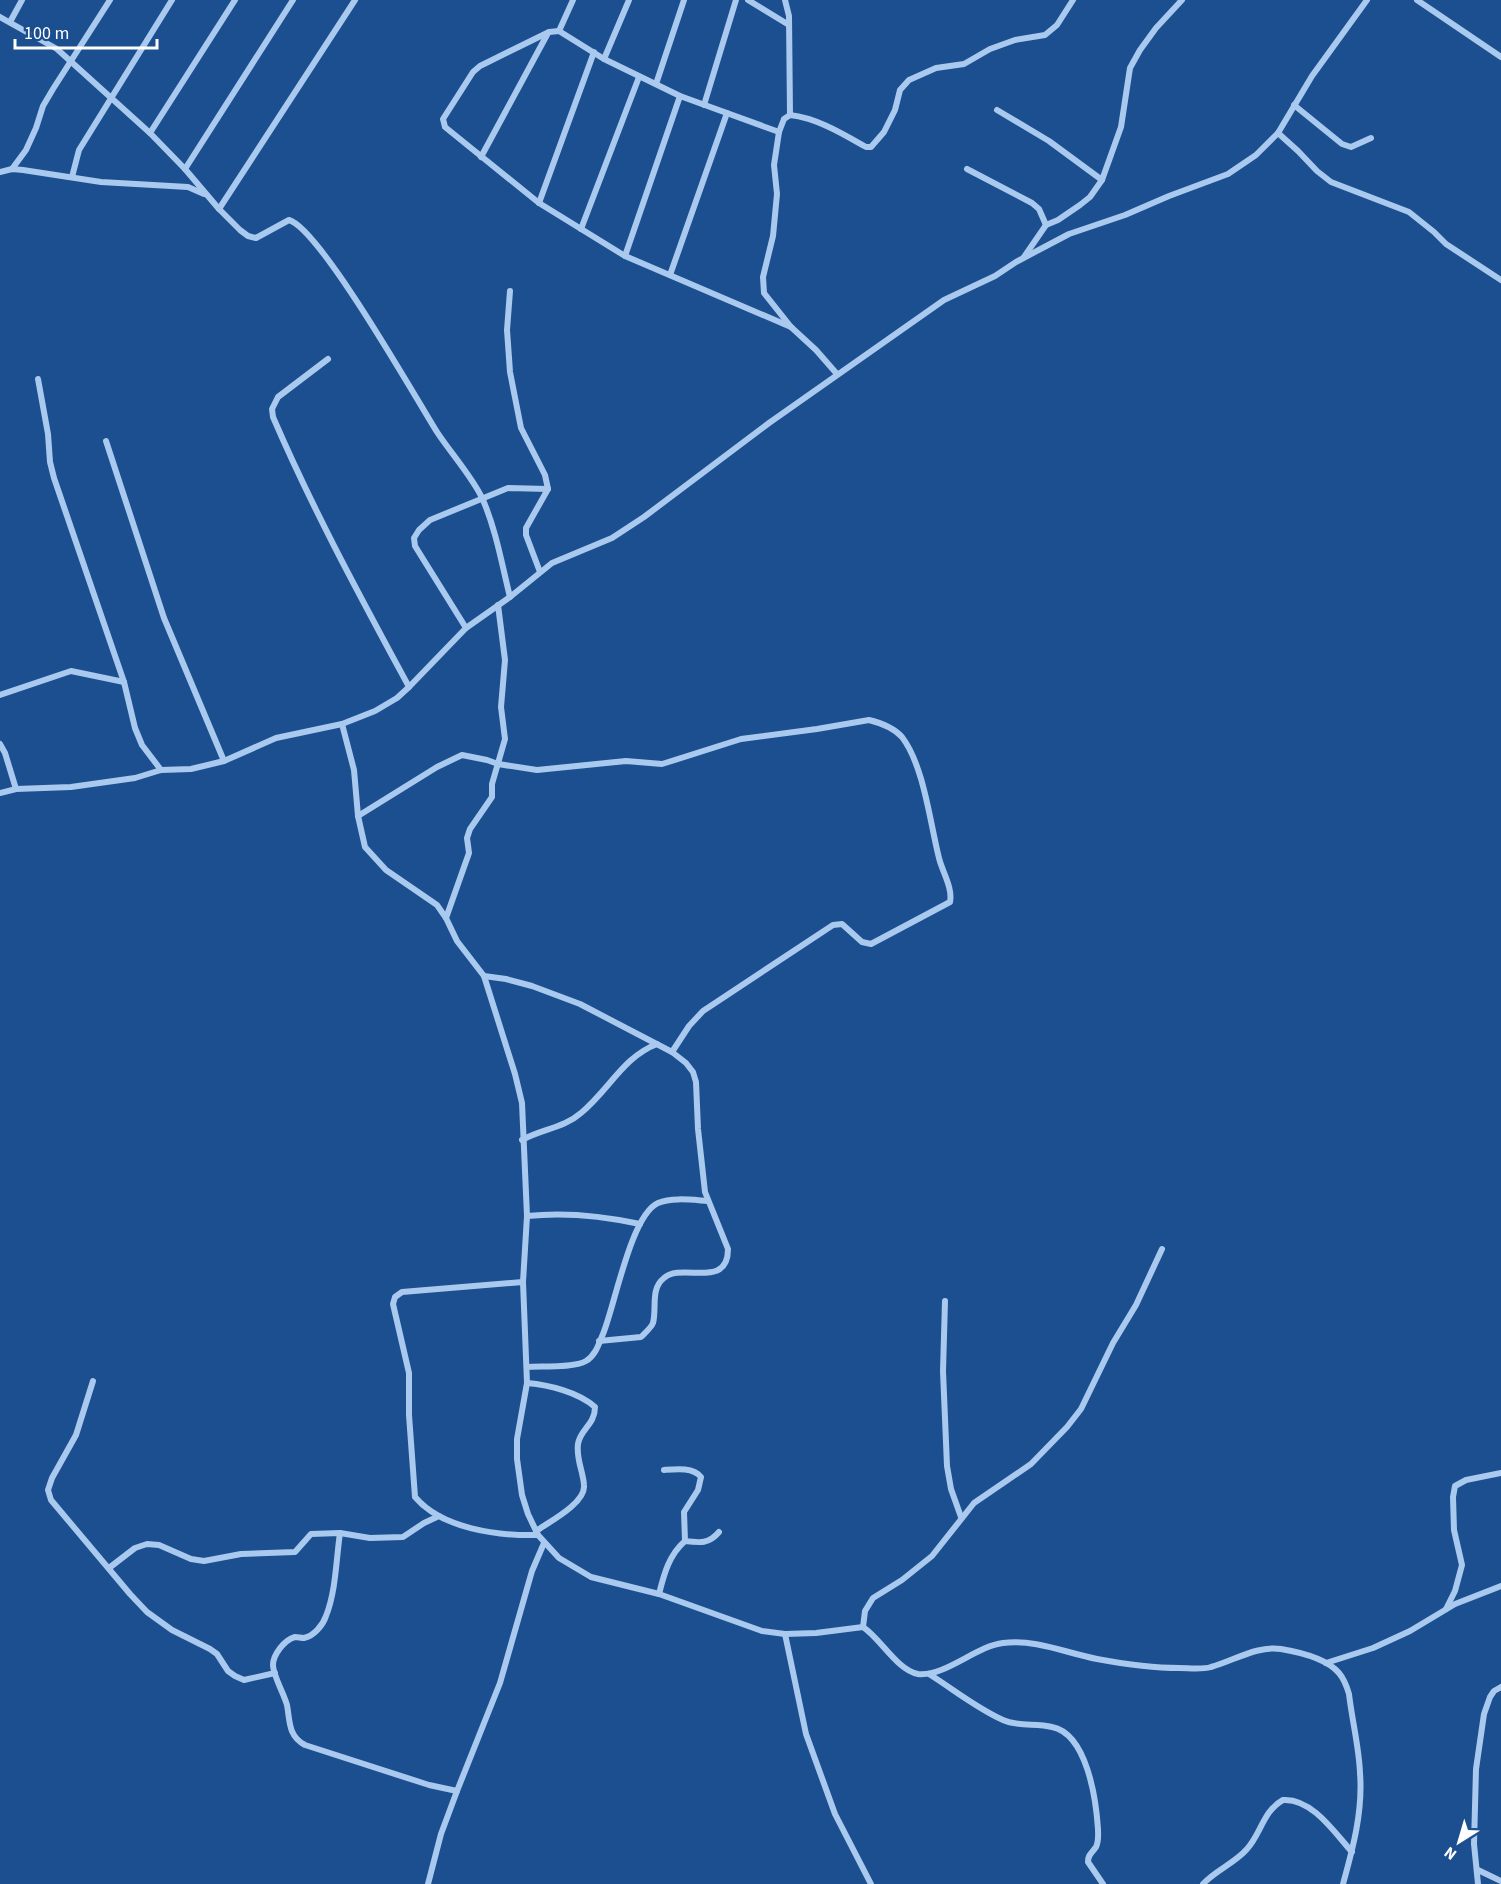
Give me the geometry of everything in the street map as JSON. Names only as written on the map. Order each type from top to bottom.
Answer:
[{"type":"street","points":[[10,22],[22,0]]},
{"type":"street","points":[[12,169],[31,139],[48,98],[110,0]]},
{"type":"street","points":[[72,177],[80,150],[172,0]]},
{"type":"street","points":[[150,133],[235,0]]},
{"type":"street","points":[[185,169],[293,0]]},
{"type":"street","points":[[219,209],[355,0]]},
{"type":"street","points":[[559,31],[573,0]]},
{"type":"street","points":[[604,59],[629,0]]},
{"type":"street","points":[[656,84],[684,0]]},
{"type":"street","points":[[704,105],[736,0]]},
{"type":"street","points":[[748,0],[789,26]]},
{"type":"street","points":[[785,0],[789,26],[790,115]]},
{"type":"street","points":[[837,374],[791,327],[764,293],[763,277],[773,236],[777,194],[774,165],[779,132],[784,119],[790,115],[821,124],[866,147],[871,147],[884,132],[895,110],[900,90],[909,80],[936,68],[964,64],[990,48],[1015,40],[1045,35],[1057,25],[1073,0]]},
{"type":"street","points":[[1024,258],[1046,225],[1070,213],[1085,201],[1102,180],[1121,127],[1130,68],[1156,28],[1182,0]]},
{"type":"street","points":[[0,793],[16,789],[71,787],[135,778],[161,770],[191,769],[224,761],[276,738],[342,724],[375,711],[397,698],[466,628],[510,597],[540,572],[564,556],[612,538],[644,517],[837,374],[944,300],[995,276],[1076,231],[1125,215],[1228,174],[1256,156],[1278,133],[1294,105],[1367,0]]},
{"type":"street","points":[[1417,0],[1501,57]]},
{"type":"street","points":[[0,17],[41,38],[71,62],[150,133],[219,209],[248,236],[256,238],[289,220],[300,226],[338,273],[438,433],[483,499],[510,597]]},
{"type":"street","points":[[779,132],[680,96],[604,59],[559,31],[549,32],[480,66],[473,72],[443,119],[445,127],[539,203],[625,256],[791,327]]},
{"type":"street","points":[[481,157],[549,32]]},
{"type":"street","points":[[539,203],[594,52]]},
{"type":"street","points":[[581,229],[639,77]]},
{"type":"street","points":[[625,256],[680,96]]},
{"type":"street","points":[[1294,105],[1342,144],[1351,147],[1371,138]]},
{"type":"street","points":[[997,110],[1075,158],[1102,180]]},
{"type":"street","points":[[670,275],[727,113]]},
{"type":"street","points":[[1278,133],[1331,182],[1409,212],[1446,244],[1501,280]]},
{"type":"street","points":[[0,172],[12,169],[101,182],[188,187],[206,195]]},
{"type":"street","points":[[967,169],[1032,203],[1039,209],[1046,225]]},
{"type":"street","points":[[510,291],[507,330],[510,372],[521,428],[545,475],[548,489],[526,528],[526,535],[540,572]]},
{"type":"street","points":[[328,359],[278,397],[272,409],[273,417],[318,516],[409,687]]},
{"type":"street","points":[[38,379],[54,478],[124,681],[135,728],[142,745],[161,770]]},
{"type":"street","points":[[106,441],[164,618],[224,761]]},
{"type":"street","points":[[466,628],[415,546],[414,538],[430,520],[508,488],[548,489]]},
{"type":"street","points":[[446,918],[469,853],[467,838],[470,829],[492,797],[492,784],[505,739],[501,707],[505,660],[498,605]]},
{"type":"street","points":[[0,694],[71,671],[124,681]]},
{"type":"street","points":[[358,816],[462,755],[537,770],[626,761],[662,764],[741,738],[869,720],[886,726],[903,738],[916,766],[930,813],[939,860],[950,890],[950,902],[871,944],[862,942],[843,924],[833,925],[703,1011],[688,1026],[672,1052]]},
{"type":"street","points":[[342,724],[354,770],[358,816],[365,847],[386,870],[437,905],[457,941],[484,976],[522,1103],[527,1216],[523,1282],[527,1383],[517,1439],[517,1459],[522,1495],[537,1533],[559,1558],[591,1577],[659,1594],[762,1630],[785,1634],[816,1634],[863,1627],[912,1672],[929,1674],[977,1706],[1005,1721],[1052,1726],[1062,1730],[1074,1739],[1082,1754],[1089,1777],[1098,1826],[1098,1841],[1089,1854],[1088,1862],[1103,1884]]},
{"type":"street","points":[[0,744],[16,789]]},
{"type":"street","points":[[484,976],[506,978],[580,1004],[672,1052],[693,1072],[696,1083],[698,1130],[705,1192],[728,1249],[728,1258],[719,1270],[672,1274],[662,1279],[656,1290],[652,1325],[640,1337],[599,1341]]},
{"type":"street","points":[[522,1140],[536,1132],[568,1123],[594,1101],[634,1056],[657,1044]]},
{"type":"street","points":[[527,1367],[584,1362],[596,1351],[640,1224],[648,1210],[659,1203],[690,1199],[708,1201]]},
{"type":"street","points":[[527,1216],[547,1214],[595,1216],[640,1224]]},
{"type":"street","points":[[863,1627],[867,1604],[873,1598],[902,1580],[932,1556],[974,1503],[1031,1464],[1067,1426],[1080,1409],[1113,1343],[1145,1289],[1162,1249]]},
{"type":"street","points":[[523,1282],[402,1292],[394,1297],[393,1304],[409,1372],[415,1497],[424,1508],[439,1516],[482,1531],[509,1536],[537,1533],[580,1498],[584,1491],[584,1484],[578,1455],[578,1441],[595,1416],[595,1407],[578,1396],[542,1384],[527,1383]]},
{"type":"street","points":[[945,1301],[943,1371],[947,1466],[951,1489],[961,1517]]},
{"type":"street","points":[[93,1381],[76,1435],[52,1478],[48,1490],[51,1500],[147,1612],[172,1630],[217,1654],[228,1671],[235,1676],[244,1680],[275,1674]]},
{"type":"street","points":[[659,1594],[664,1571],[670,1558],[685,1541],[684,1512],[698,1490],[701,1478],[699,1474],[691,1470],[664,1470]]},
{"type":"street","points":[[1445,1611],[1455,1591],[1462,1564],[1454,1530],[1455,1486],[1466,1480],[1501,1473]]},
{"type":"street","points":[[109,1568],[135,1548],[147,1544],[159,1545],[191,1559],[204,1561],[241,1554],[295,1552],[311,1534],[340,1533],[370,1538],[403,1537],[439,1516]]},
{"type":"street","points":[[685,1541],[706,1542],[713,1540],[719,1532]]},
{"type":"street","points":[[340,1533],[326,1617],[319,1629],[306,1638],[294,1637],[285,1642],[277,1653],[273,1666],[285,1698],[292,1735],[297,1741],[409,1778],[457,1791]]},
{"type":"street","points":[[428,1884],[441,1834],[500,1683],[528,1587],[544,1543]]},
{"type":"street","points":[[1326,1663],[1373,1648],[1410,1631],[1455,1604],[1501,1586]]},
{"type":"street","points":[[785,1634],[806,1734],[835,1814],[871,1884]]},
{"type":"street","points":[[929,1674],[987,1647],[1011,1642],[1037,1644],[1097,1659],[1167,1668],[1209,1667],[1278,1648],[1326,1663],[1339,1673],[1346,1684],[1360,1773],[1360,1801],[1353,1852],[1343,1884]]},
{"type":"street","points":[[1479,1884],[1474,1826],[1476,1769],[1484,1714],[1490,1697],[1501,1687]]},
{"type":"street","points":[[1203,1884],[1214,1873],[1247,1850],[1265,1818],[1283,1800],[1293,1800],[1308,1808],[1353,1852]]},
{"type":"street","points":[[1478,1870],[1501,1881]]}]
